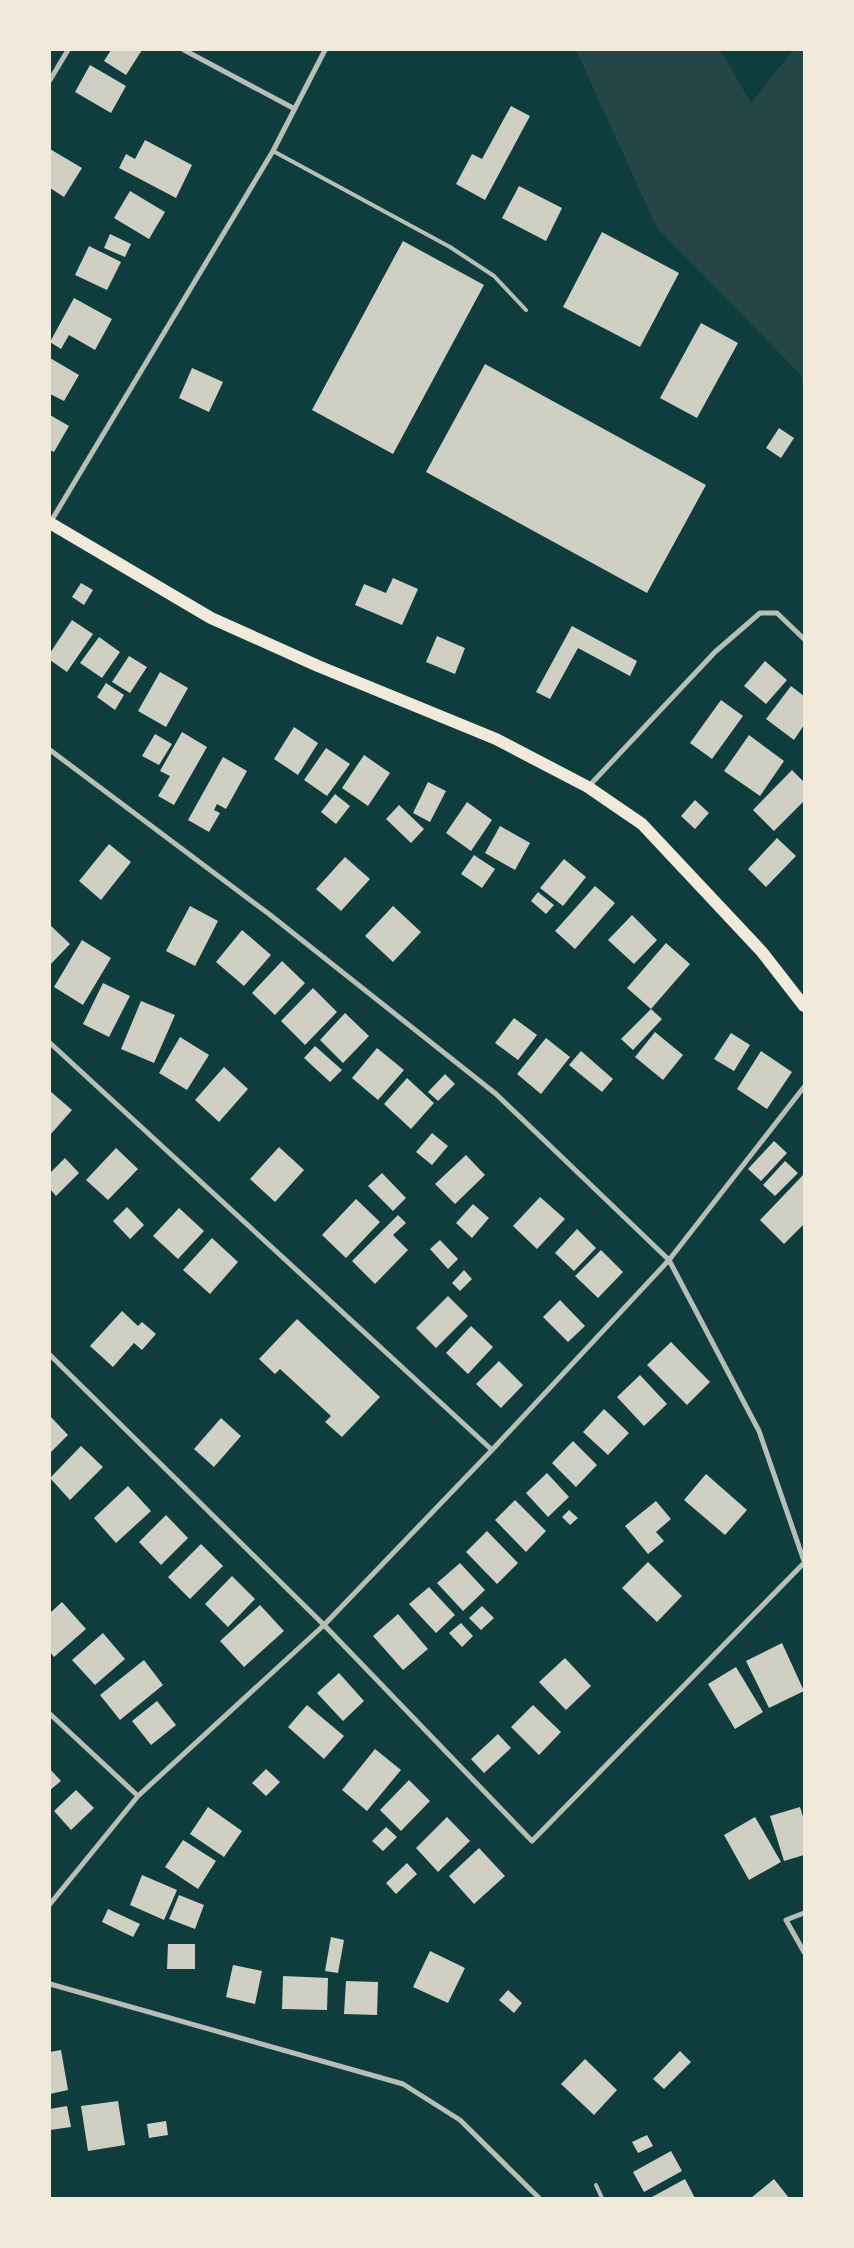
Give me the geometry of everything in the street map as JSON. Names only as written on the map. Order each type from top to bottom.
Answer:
[{"type":"main road","points":[[50,523],[211,618],[318,666],[496,739],[588,787],[642,824],[762,952],[804,1006]]},
{"type":"street","points":[[50,80],[68,50]]},
{"type":"street","points":[[184,50],[294,108]]},
{"type":"street","points":[[50,523],[273,151],[325,50]]},
{"type":"street","points":[[588,787],[715,652],[760,612],[777,613],[804,639]]},
{"type":"street","points":[[50,750],[269,914],[496,1094],[669,1260],[759,1431],[804,1562],[532,1841],[324,1625],[50,1355]]},
{"type":"street","points":[[50,1042],[492,1450]]},
{"type":"street","points":[[50,1904],[138,1796],[324,1625],[492,1450],[669,1260],[804,1087]]},
{"type":"street","points":[[50,1714],[138,1796]]},
{"type":"street","points":[[804,1913],[786,1920],[804,1952]]},
{"type":"street","points":[[50,1984],[403,2084],[460,2120],[539,2198]]},
{"type":"lane","points":[[273,151],[450,247],[494,276],[526,310]]},
{"type":"lane","points":[[596,2185],[602,2198]]},
{"type":"shaded area","points":[[576,50],[720,50],[751,103],[793,50],[804,50],[804,390],[801,375],[657,228]]},
{"type":"building","points":[[111,50],[142,50],[126,75],[104,61]]},
{"type":"building","points":[[90,65],[126,86],[111,113],[75,92]]},
{"type":"building","points":[[511,106],[530,116],[485,200],[456,184],[472,154],[482,159]]},
{"type":"building","points":[[145,140],[192,165],[176,198],[119,168],[126,154],[135,159]]},
{"type":"building","points":[[50,149],[82,168],[64,197],[50,188]]},
{"type":"building","points":[[519,186],[562,208],[546,241],[502,218]]},
{"type":"building","points":[[130,191],[165,212],[149,239],[114,218]]},
{"type":"building","points":[[602,232],[679,273],[640,347],[563,307]]},
{"type":"building","points":[[110,234],[131,244],[125,257],[104,248]]},
{"type":"building","points":[[403,241],[484,285],[393,454],[312,410]]},
{"type":"building","points":[[89,246],[121,262],[107,290],[75,275]]},
{"type":"building","points":[[74,298],[112,319],[95,350],[69,335],[61,349],[50,342]]},
{"type":"building","points":[[701,323],[738,343],[697,418],[660,398]]},
{"type":"building","points":[[50,358],[79,375],[64,401],[50,394]]},
{"type":"building","points":[[485,364],[706,485],[647,593],[426,472]]},
{"type":"building","points":[[192,368],[223,382],[209,412],[179,398]]},
{"type":"building","points":[[50,415],[69,426],[54,452],[50,450]]},
{"type":"building","points":[[779,428],[794,438],[781,458],[766,448]]},
{"type":"building","points":[[393,578],[418,589],[402,625],[355,605],[364,584],[386,593]]},
{"type":"building","points":[[81,583],[93,590],[84,605],[72,597]]},
{"type":"building","points":[[72,620],[93,634],[67,672],[50,660],[50,653]]},
{"type":"building","points":[[572,626],[637,661],[630,676],[578,648],[550,699],[536,692]]},
{"type":"building","points":[[437,636],[465,648],[455,674],[426,662]]},
{"type":"building","points":[[99,637],[120,652],[102,678],[80,663]]},
{"type":"building","points":[[129,656],[147,667],[130,693],[112,682]]},
{"type":"building","points":[[765,661],[787,680],[766,704],[744,686]]},
{"type":"building","points":[[160,672],[188,688],[166,727],[138,711]]},
{"type":"building","points":[[106,683],[124,695],[115,710],[97,697]]},
{"type":"building","points":[[791,686],[804,696],[804,725],[794,740],[766,719]]},
{"type":"building","points":[[721,700],[743,716],[712,759],[690,743]]},
{"type":"building","points":[[294,727],[318,743],[298,775],[274,759]]},
{"type":"building","points":[[182,732],[207,747],[174,805],[158,796],[170,776],[160,771]]},
{"type":"building","points":[[155,734],[172,744],[159,765],[142,756]]},
{"type":"building","points":[[749,735],[784,761],[760,796],[724,771]]},
{"type":"building","points":[[326,748],[350,764],[327,796],[304,780]]},
{"type":"building","points":[[364,755],[390,773],[368,806],[342,788]]},
{"type":"building","points":[[223,757],[247,771],[226,809],[217,804],[214,810],[220,813],[209,832],[188,820]]},
{"type":"building","points":[[792,770],[804,782],[804,801],[774,831],[753,810]]},
{"type":"building","points":[[428,782],[446,791],[430,822],[413,813]]},
{"type":"building","points":[[335,794],[350,806],[336,824],[321,812]]},
{"type":"building","points":[[695,800],[709,813],[695,829],[681,816]]},
{"type":"building","points":[[467,802],[492,820],[471,851],[446,833]]},
{"type":"building","points":[[399,805],[424,829],[411,843],[386,819]]},
{"type":"building","points":[[500,826],[530,843],[515,870],[485,853]]},
{"type":"building","points":[[777,838],[796,856],[766,887],[748,869]]},
{"type":"building","points":[[109,844],[131,862],[101,900],[79,881]]},
{"type":"building","points":[[474,855],[495,869],[482,888],[461,874]]},
{"type":"building","points":[[345,857],[370,879],[341,911],[316,889]]},
{"type":"building","points":[[564,859],[586,877],[563,906],[540,888]]},
{"type":"building","points":[[595,886],[615,903],[575,949],[555,931]]},
{"type":"building","points":[[538,892],[554,905],[546,914],[531,901]]},
{"type":"building","points":[[190,906],[218,921],[195,966],[166,951]]},
{"type":"building","points":[[393,906],[421,932],[393,962],[365,936]]},
{"type":"building","points":[[632,915],[657,940],[634,964],[608,940]]},
{"type":"building","points":[[50,925],[70,944],[50,965]]},
{"type":"building","points":[[242,930],[271,955],[244,986],[216,962]]},
{"type":"building","points":[[82,940],[111,958],[83,1005],[54,987]]},
{"type":"building","points":[[666,943],[690,964],[651,1009],[627,988]]},
{"type":"building","points":[[282,961],[305,983],[275,1015],[252,993]]},
{"type":"building","points":[[103,983],[130,996],[109,1037],[83,1024]]},
{"type":"building","points":[[313,988],[337,1012],[305,1045],[281,1021]]},
{"type":"building","points":[[141,1001],[175,1015],[154,1063],[121,1049]]},
{"type":"building","points":[[651,1009],[662,1019],[633,1050],[621,1039]]},
{"type":"building","points":[[345,1013],[369,1036],[343,1063],[320,1040]]},
{"type":"building","points":[[514,1018],[537,1035],[518,1060],[495,1043]]},
{"type":"building","points":[[655,1032],[683,1055],[663,1080],[635,1057]]},
{"type":"building","points":[[731,1033],[750,1045],[734,1071],[714,1059]]},
{"type":"building","points":[[180,1037],[209,1055],[187,1090],[159,1073]]},
{"type":"building","points":[[546,1038],[570,1057],[541,1094],[517,1074]]},
{"type":"building","points":[[315,1046],[342,1070],[330,1082],[304,1058]]},
{"type":"building","points":[[377,1048],[404,1070],[378,1100],[352,1078]]},
{"type":"building","points":[[581,1051],[613,1079],[602,1092],[569,1065]]},
{"type":"building","points":[[761,1051],[792,1072],[767,1109],[737,1089]]},
{"type":"building","points":[[224,1067],[248,1089],[219,1122],[195,1100]]},
{"type":"building","points":[[445,1074],[455,1084],[438,1101],[428,1092]]},
{"type":"building","points":[[407,1078],[434,1103],[411,1129],[384,1104]]},
{"type":"building","points":[[50,1091],[72,1110],[50,1135]]},
{"type":"building","points":[[432,1133],[448,1146],[432,1165],[416,1152]]},
{"type":"building","points":[[774,1141],[787,1153],[761,1181],[748,1169]]},
{"type":"building","points":[[279,1147],[304,1170],[275,1202],[250,1179]]},
{"type":"building","points":[[116,1148],[138,1169],[108,1200],[86,1180]]},
{"type":"building","points":[[466,1155],[485,1175],[455,1204],[435,1184]]},
{"type":"building","points":[[65,1158],[79,1173],[56,1196],[50,1189],[50,1173]]},
{"type":"building","points":[[785,1161],[798,1173],[775,1196],[763,1185]]},
{"type":"building","points":[[382,1173],[406,1198],[393,1211],[368,1186]]},
{"type":"building","points":[[804,1174],[804,1224],[784,1244],[760,1220]]},
{"type":"building","points":[[540,1197],[565,1219],[537,1249],[513,1226]]},
{"type":"building","points":[[356,1199],[380,1222],[346,1258],[322,1235]]},
{"type":"building","points":[[473,1204],[489,1218],[472,1238],[456,1223]]},
{"type":"building","points":[[127,1207],[144,1225],[130,1239],[113,1221]]},
{"type":"building","points":[[179,1208],[204,1231],[178,1259],[153,1236]]},
{"type":"building","points":[[398,1215],[406,1223],[393,1235],[408,1250],[375,1284],[352,1261]]},
{"type":"building","points":[[577,1229],[596,1248],[574,1271],[555,1253]]},
{"type":"building","points":[[212,1238],[238,1262],[210,1294],[183,1270]]},
{"type":"building","points":[[440,1240],[458,1259],[448,1269],[430,1249]]},
{"type":"building","points":[[601,1250],[623,1272],[598,1298],[575,1276]]},
{"type":"building","points":[[464,1270],[472,1279],[460,1291],[452,1283]]},
{"type":"building","points":[[448,1296],[468,1316],[436,1348],[416,1328]]},
{"type":"building","points":[[560,1300],[585,1326],[568,1342],[543,1317]]},
{"type":"building","points":[[122,1311],[138,1326],[142,1322],[156,1334],[142,1350],[134,1343],[113,1367],[90,1346]]},
{"type":"building","points":[[297,1319],[380,1397],[342,1437],[325,1422],[331,1416],[280,1369],[275,1374],[259,1359]]},
{"type":"building","points":[[471,1326],[493,1347],[468,1374],[446,1353]]},
{"type":"building","points":[[671,1342],[710,1382],[687,1405],[647,1365]]},
{"type":"building","points":[[499,1361],[523,1385],[501,1408],[476,1384]]},
{"type":"building","points":[[640,1375],[667,1404],[644,1426],[617,1397]]},
{"type":"building","points":[[604,1409],[629,1433],[608,1455],[583,1432]]},
{"type":"building","points":[[50,1416],[68,1435],[50,1453]]},
{"type":"building","points":[[221,1418],[241,1436],[214,1467],[194,1449]]},
{"type":"building","points":[[573,1441],[597,1465],[576,1487],[552,1463]]},
{"type":"building","points":[[81,1446],[103,1467],[70,1500],[50,1478]]},
{"type":"building","points":[[547,1473],[569,1497],[548,1517],[526,1493]]},
{"type":"building","points":[[706,1474],[747,1510],[725,1535],[684,1500]]},
{"type":"building","points":[[128,1486],[151,1511],[116,1543],[94,1518]]},
{"type":"building","points":[[515,1500],[546,1531],[526,1552],[495,1520]]},
{"type":"building","points":[[656,1501],[671,1519],[656,1532],[664,1541],[648,1554],[625,1526]]},
{"type":"building","points":[[569,1510],[578,1518],[570,1525],[562,1517]]},
{"type":"building","points":[[166,1515],[188,1538],[161,1565],[139,1542]]},
{"type":"building","points":[[487,1531],[518,1563],[497,1584],[466,1552]]},
{"type":"building","points":[[201,1544],[223,1566],[190,1599],[168,1577]]},
{"type":"building","points":[[648,1562],[682,1596],[657,1622],[622,1588]]},
{"type":"building","points":[[460,1563],[485,1590],[463,1611],[437,1583]]},
{"type":"building","points":[[232,1576],[255,1599],[228,1627],[205,1604]]},
{"type":"building","points":[[429,1587],[455,1615],[436,1633],[409,1604]]},
{"type":"building","points":[[62,1602],[86,1629],[54,1657],[50,1652],[50,1613]]},
{"type":"building","points":[[260,1605],[284,1631],[244,1667],[220,1641]]},
{"type":"building","points":[[482,1606],[494,1618],[481,1630],[469,1618]]},
{"type":"building","points":[[398,1614],[428,1649],[403,1670],[373,1636]]},
{"type":"building","points":[[461,1623],[473,1636],[462,1647],[449,1633]]},
{"type":"building","points":[[103,1633],[125,1659],[95,1685],[72,1660]]},
{"type":"building","points":[[782,1643],[804,1691],[769,1708],[746,1661]]},
{"type":"building","points":[[565,1658],[591,1686],[566,1710],[539,1682]]},
{"type":"building","points":[[144,1660],[163,1685],[120,1720],[100,1695]]},
{"type":"building","points":[[736,1667],[763,1712],[735,1729],[708,1684]]},
{"type":"building","points":[[339,1673],[364,1701],[343,1721],[317,1693]]},
{"type":"building","points":[[157,1701],[176,1725],[151,1745],[132,1721]]},
{"type":"building","points":[[307,1705],[344,1736],[324,1759],[288,1727]]},
{"type":"building","points":[[533,1705],[561,1732],[539,1755],[511,1727]]},
{"type":"building","points":[[498,1734],[511,1748],[484,1773],[471,1759]]},
{"type":"building","points":[[375,1749],[401,1770],[367,1811],[342,1790]]},
{"type":"building","points":[[50,1769],[61,1781],[50,1790]]},
{"type":"building","points":[[266,1769],[280,1782],[266,1796],[252,1783]]},
{"type":"building","points":[[409,1780],[430,1801],[401,1831],[380,1810]]},
{"type":"building","points":[[76,1790],[94,1808],[71,1830],[54,1811]]},
{"type":"building","points":[[208,1807],[242,1831],[224,1857],[190,1834]]},
{"type":"building","points":[[800,1807],[804,1820],[804,1855],[784,1861],[770,1816]]},
{"type":"building","points":[[447,1817],[470,1841],[438,1872],[416,1848]]},
{"type":"building","points":[[755,1817],[781,1862],[749,1880],[724,1835]]},
{"type":"building","points":[[386,1827],[397,1837],[383,1851],[372,1841]]},
{"type":"building","points":[[183,1840],[216,1861],[198,1889],[165,1867]]},
{"type":"building","points":[[479,1848],[505,1876],[474,1904],[449,1876]]},
{"type":"building","points":[[407,1863],[417,1874],[396,1894],[386,1883]]},
{"type":"building","points":[[142,1875],[177,1890],[164,1920],[130,1905]]},
{"type":"building","points":[[179,1895],[204,1905],[195,1929],[169,1919]]},
{"type":"building","points":[[108,1909],[140,1924],[133,1937],[102,1922]]},
{"type":"building","points":[[331,1937],[344,1940],[338,1973],[325,1971]]},
{"type":"building","points":[[168,1944],[195,1944],[195,1969],[167,1969]]},
{"type":"building","points":[[430,1951],[465,1968],[448,2003],[413,1987]]},
{"type":"building","points":[[233,1965],[262,1971],[255,2004],[226,1997]]},
{"type":"building","points":[[283,1976],[328,1978],[327,2010],[282,2009]]},
{"type":"building","points":[[346,1981],[378,1982],[377,2015],[344,2014]]},
{"type":"building","points":[[508,1990],[522,2003],[514,2013],[499,2000]]},
{"type":"building","points":[[61,2050],[68,2090],[50,2094],[50,2052]]},
{"type":"building","points":[[680,2051],[691,2062],[664,2089],[653,2079]]},
{"type":"building","points":[[585,2059],[617,2090],[594,2115],[561,2084]]},
{"type":"building","points":[[118,2101],[125,2145],[88,2151],[81,2106]]},
{"type":"building","points":[[67,2106],[71,2127],[50,2130],[50,2109]]},
{"type":"building","points":[[166,2121],[168,2135],[149,2138],[147,2124]]},
{"type":"building","points":[[647,2135],[653,2146],[638,2153],[632,2142]]},
{"type":"building","points":[[671,2151],[682,2171],[644,2192],[633,2172]]},
{"type":"building","points":[[685,2179],[695,2198],[650,2198]]},
{"type":"building","points":[[774,2179],[789,2198],[751,2198]]}]
